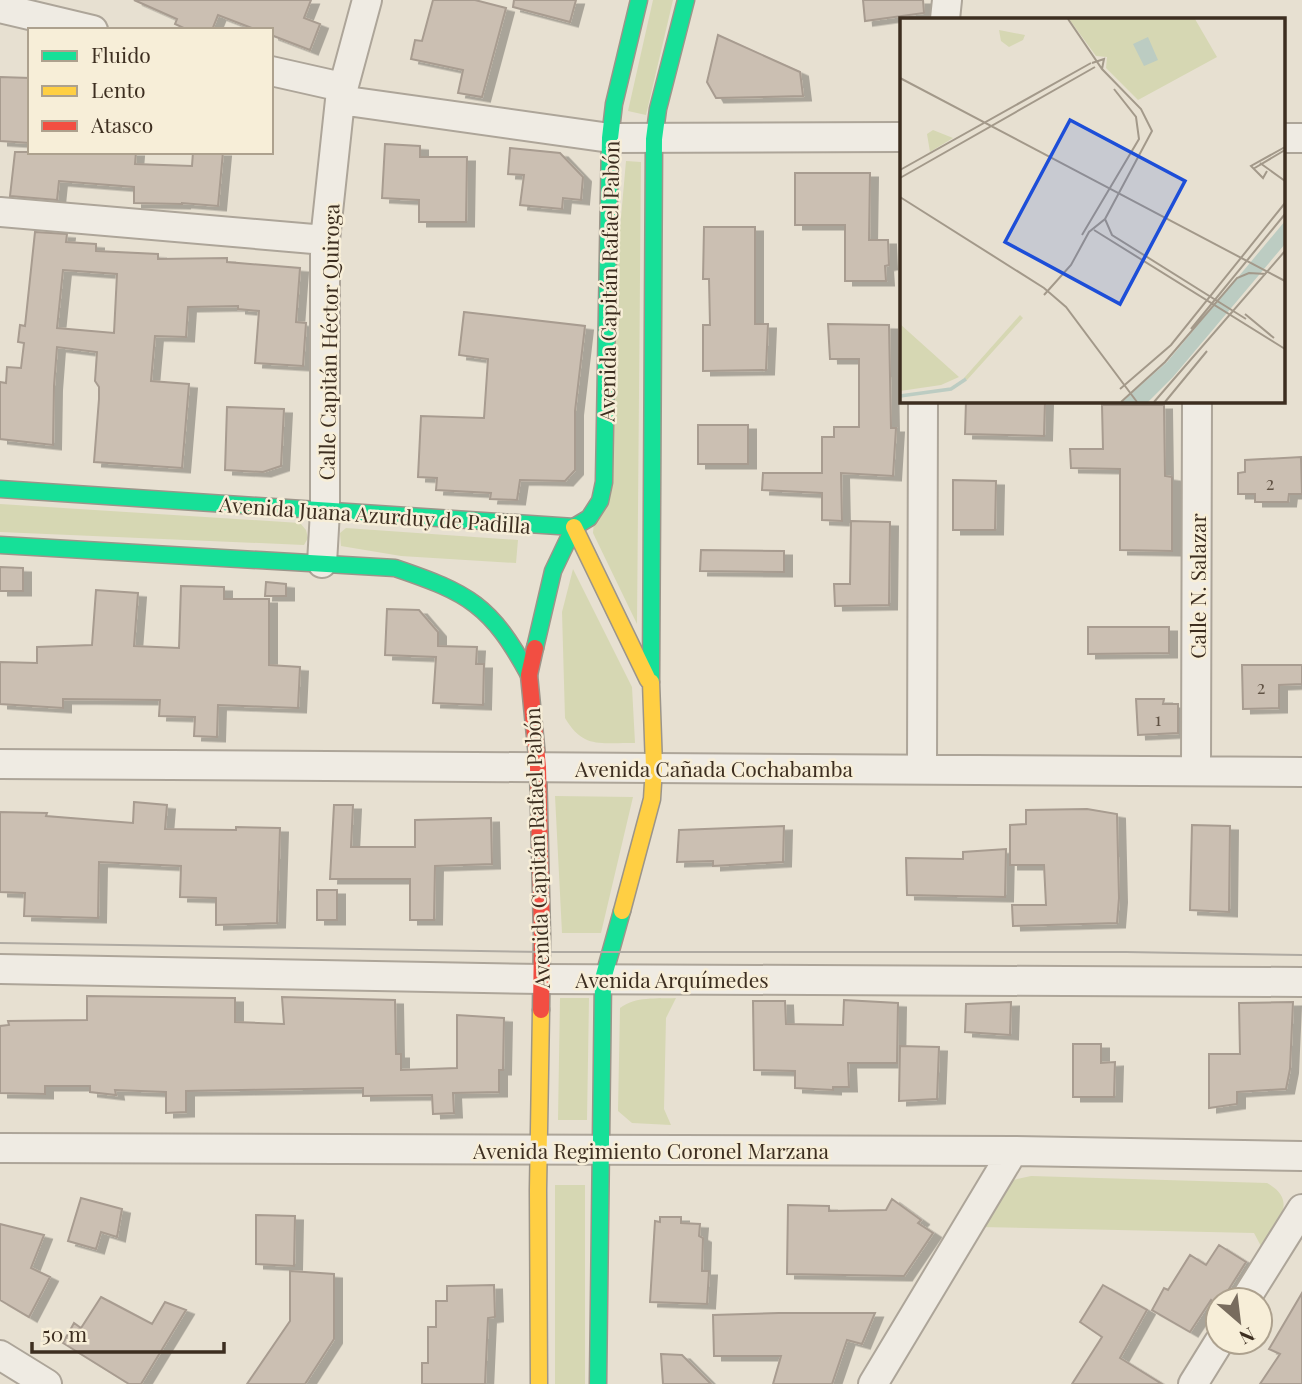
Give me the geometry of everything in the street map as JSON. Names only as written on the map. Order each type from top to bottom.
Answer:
[{"type":"main road","name":"Avenida Capitán Rafael Pabón","points":[[539,1384],[541,979],[538,766],[529,675],[553,571],[574,527],[589,518],[600,501],[604,482],[610,138],[614,104],[639,0]]},
{"type":"main road","name":"Avenida Capitán Rafael Pabón","points":[[598,1384],[603,979],[652,799],[654,767],[651,686],[653,139],[686,0]]},
{"type":"main road","name":"Avenida Juana Azurduy de Padilla","points":[[0,489],[574,527]]},
{"type":"main road","points":[[574,527],[651,686]]},
{"type":"main road","points":[[0,545],[395,568],[444,585],[473,600],[500,625],[529,675]]},
{"type":"street","name":"Calle Capitán Héctor Quiroga","points":[[322,563],[325,511],[325,240],[341,94],[368,0]]},
{"type":"street","points":[[945,18],[947,0]]},
{"type":"street","points":[[0,8],[85,28]]},
{"type":"street","points":[[273,72],[341,94],[610,138],[900,137]]},
{"type":"street","points":[[1284,138],[1302,138]]},
{"type":"street","points":[[0,212],[325,240]]},
{"type":"street","points":[[922,769],[923,402]]},
{"type":"street","name":"Calle N. Salazar","points":[[1196,771],[1197,402]]},
{"type":"street","name":"Avenida Cañada Cochabamba","points":[[0,764],[1302,772]]},
{"type":"street","name":"Avenida Arquímedes","points":[[0,969],[541,979],[1302,982]]},
{"type":"street","name":"Avenida Regimiento Coronel Marzana","points":[[0,1148],[1013,1151],[1302,1156]]},
{"type":"street","points":[[873,1384],[1013,1151]]},
{"type":"street","points":[[1254,1286],[1302,1209]]},
{"type":"street","points":[[0,1355],[47,1384]]},
{"type":"street","points":[[1193,1384],[1210,1356]]},
{"type":"green space","points":[[653,0],[673,0],[646,115],[628,111]]},
{"type":"green space","points":[[626,161],[641,162],[637,624],[593,533]]},
{"type":"green space","points":[[0,504],[300,523],[308,538],[304,545],[0,532]]},
{"type":"green space","points":[[346,528],[518,540],[516,563],[401,556],[341,546],[340,533]]},
{"type":"green space","points":[[573,569],[632,687],[635,743],[587,740],[572,728],[565,718],[562,612]]},
{"type":"green space","points":[[555,796],[633,797],[601,933],[562,933]]},
{"type":"green space","points":[[560,998],[589,998],[587,1120],[558,1120]]},
{"type":"green space","points":[[676,998],[666,1018],[664,1109],[671,1125],[632,1123],[618,1111],[620,1008],[639,1000]]},
{"type":"green space","points":[[1031,1176],[1267,1183],[1277,1190],[1284,1205],[1262,1248],[1254,1233],[981,1227],[1013,1180]]},
{"type":"green space","points":[[555,1185],[585,1185],[585,1384],[555,1384]]},
{"type":"building","points":[[134,0],[311,0],[304,18],[320,24],[310,50],[273,36],[273,28],[252,28],[218,15],[213,28],[184,28],[175,24],[177,19]]},
{"type":"building","points":[[433,0],[475,0],[506,8],[482,97],[458,93],[463,70],[411,59],[415,40],[422,41]]},
{"type":"building","points":[[514,0],[576,0],[570,22],[513,7]]},
{"type":"building","points":[[863,0],[923,0],[924,13],[865,21]]},
{"type":"building","points":[[718,35],[800,72],[803,96],[716,98],[707,82]]},
{"type":"building","points":[[0,77],[28,78],[28,143],[0,141]]},
{"type":"building","points":[[385,144],[420,146],[420,157],[467,157],[466,222],[419,222],[419,200],[382,198]]},
{"type":"building","points":[[510,148],[560,153],[583,177],[581,200],[563,198],[562,209],[520,205],[524,175],[508,174]]},
{"type":"building","points":[[15,152],[136,154],[135,164],[192,166],[193,154],[223,154],[218,206],[134,203],[134,187],[59,181],[57,200],[10,196]]},
{"type":"building","points":[[795,173],[870,173],[869,240],[888,240],[889,265],[885,266],[886,281],[845,281],[845,225],[795,225]]},
{"type":"building","points":[[704,227],[755,227],[755,324],[768,324],[766,370],[703,371],[703,325],[710,325],[709,279],[703,279]]},
{"type":"building","points":[[35,232],[67,234],[66,242],[96,244],[96,251],[158,254],[158,259],[227,258],[227,262],[300,268],[296,322],[306,323],[303,366],[255,363],[259,311],[238,309],[238,306],[188,307],[186,337],[155,336],[151,381],[189,384],[182,468],[94,462],[99,399],[99,387],[95,381],[97,352],[57,347],[53,445],[0,439],[0,382],[6,383],[7,367],[21,368],[24,343],[18,342],[20,325],[25,326]],"holes":[[[63,270],[117,274],[114,333],[57,328]]]},
{"type":"building","points":[[464,312],[585,326],[575,411],[575,470],[565,481],[520,480],[517,500],[490,499],[491,493],[436,490],[437,478],[418,477],[421,416],[484,418],[488,359],[459,355]]},
{"type":"building","points":[[828,324],[889,325],[891,428],[896,428],[893,476],[841,473],[842,521],[822,520],[822,493],[762,490],[763,473],[822,473],[822,437],[834,437],[834,427],[859,427],[859,359],[830,359]]},
{"type":"building","points":[[966,402],[1045,402],[1044,436],[965,434]]},
{"type":"building","points":[[1102,405],[1164,405],[1165,476],[1172,477],[1172,551],[1120,550],[1120,469],[1071,468],[1070,449],[1103,449]]},
{"type":"building","points":[[227,407],[284,409],[281,466],[263,472],[225,470]]},
{"type":"building","points":[[698,425],[748,425],[748,464],[698,464]]},
{"type":"building","points":[[1301,457],[1302,494],[1289,494],[1288,502],[1255,502],[1255,494],[1238,494],[1238,473],[1245,472],[1245,460]]},
{"type":"building","points":[[953,480],[996,481],[995,530],[953,530]]},
{"type":"building","points":[[851,521],[890,522],[889,605],[835,606],[834,584],[850,584]]},
{"type":"building","points":[[701,550],[784,551],[784,572],[700,571]]},
{"type":"building","points":[[0,567],[23,568],[23,591],[0,591]]},
{"type":"building","points":[[266,582],[286,584],[286,596],[265,596]]},
{"type":"building","points":[[181,586],[224,587],[224,599],[269,599],[269,665],[300,667],[298,708],[218,705],[217,737],[194,736],[195,717],[159,716],[160,700],[63,699],[63,708],[0,704],[0,662],[37,663],[37,647],[92,645],[96,590],[138,593],[134,646],[179,648]]},
{"type":"building","points":[[387,609],[419,610],[438,632],[438,646],[477,647],[476,664],[484,664],[483,705],[433,703],[436,657],[385,655]]},
{"type":"building","points":[[1088,627],[1169,627],[1169,653],[1088,654]]},
{"type":"building","points":[[1242,665],[1302,665],[1302,684],[1279,685],[1279,708],[1243,709]]},
{"type":"building","points":[[1136,699],[1164,699],[1163,704],[1178,704],[1178,733],[1138,735]]},
{"type":"building","points":[[134,802],[167,805],[165,829],[280,828],[277,923],[216,925],[216,898],[180,897],[181,866],[99,862],[98,918],[24,916],[25,893],[0,892],[0,812],[47,813],[46,816],[133,823]]},
{"type":"building","points":[[334,805],[353,805],[351,847],[415,847],[415,820],[491,818],[492,864],[435,866],[434,920],[410,920],[410,879],[330,879]]},
{"type":"building","points":[[1087,809],[1117,814],[1117,923],[1013,926],[1012,905],[1046,905],[1044,865],[1010,865],[1010,825],[1026,824],[1026,810]]},
{"type":"building","points":[[1192,825],[1230,826],[1229,912],[1190,910]]},
{"type":"building","points":[[784,826],[783,862],[713,866],[713,861],[677,862],[679,830]]},
{"type":"building","points":[[1006,849],[1005,897],[907,895],[906,858],[963,859],[963,852]]},
{"type":"building","points":[[317,890],[337,890],[337,920],[317,920]]},
{"type":"building","points":[[87,996],[235,998],[235,1022],[284,1024],[282,997],[395,1000],[396,1054],[401,1054],[401,1070],[457,1068],[457,1015],[504,1018],[503,1070],[499,1070],[499,1092],[453,1093],[454,1113],[433,1114],[432,1095],[363,1096],[363,1088],[186,1091],[186,1112],[166,1113],[166,1092],[115,1090],[116,1095],[90,1092],[90,1086],[45,1086],[45,1094],[0,1093],[0,1026],[9,1025],[8,1021],[87,1020]]},
{"type":"building","points":[[844,1000],[898,1003],[897,1063],[848,1063],[849,1087],[833,1087],[833,1090],[795,1088],[795,1071],[754,1070],[753,1001],[785,1001],[786,1024],[843,1025]]},
{"type":"building","points":[[1011,1002],[1010,1035],[965,1032],[966,1004]]},
{"type":"building","points":[[1293,1002],[1290,1069],[1286,1089],[1237,1092],[1237,1104],[1209,1108],[1209,1054],[1240,1054],[1239,1003]]},
{"type":"building","points":[[1073,1044],[1101,1044],[1101,1063],[1115,1062],[1114,1097],[1073,1097]]},
{"type":"building","points":[[900,1046],[939,1047],[937,1099],[899,1101]]},
{"type":"building","points":[[81,1198],[122,1209],[117,1237],[101,1232],[96,1249],[68,1241]]},
{"type":"building","points":[[892,1199],[921,1220],[918,1223],[933,1233],[904,1276],[787,1274],[788,1205],[829,1206],[829,1211],[886,1210]]},
{"type":"building","points":[[256,1215],[295,1216],[294,1266],[256,1264]]},
{"type":"building","points":[[660,1217],[681,1217],[681,1223],[700,1224],[699,1236],[703,1238],[702,1271],[709,1271],[707,1304],[650,1302],[655,1221],[660,1222]]},
{"type":"building","points":[[0,1224],[44,1235],[31,1268],[50,1277],[29,1317],[0,1300]]},
{"type":"building","points":[[1219,1245],[1246,1262],[1231,1286],[1204,1286],[1204,1311],[1190,1332],[1152,1310],[1164,1288],[1168,1290],[1190,1255],[1206,1265]]},
{"type":"building","points":[[290,1271],[334,1274],[334,1339],[305,1384],[247,1384],[290,1321]]},
{"type":"building","points":[[494,1285],[495,1317],[488,1318],[485,1384],[422,1384],[422,1363],[428,1363],[428,1327],[436,1327],[436,1301],[447,1301],[447,1286]]},
{"type":"building","points":[[1103,1285],[1147,1310],[1120,1358],[1162,1384],[1072,1384],[1102,1337],[1080,1322]]},
{"type":"building","points":[[1302,1293],[1302,1384],[1260,1384],[1280,1354],[1274,1351],[1274,1341]]},
{"type":"building","points":[[101,1297],[152,1324],[165,1302],[186,1310],[141,1384],[129,1384],[63,1343],[74,1323],[81,1328]]},
{"type":"building","points":[[875,1313],[862,1344],[847,1340],[832,1384],[773,1384],[781,1356],[714,1356],[713,1315]]},
{"type":"building","points":[[661,1354],[682,1355],[711,1384],[663,1384]]},
{"type":"tram line","points":[[0,943],[542,952],[1126,952],[1302,955]]},
{"type":"traffic: fast","points":[[535,648],[553,571],[574,527],[589,518],[600,501],[604,482],[610,138],[614,104],[639,0]]},
{"type":"traffic: fast","points":[[651,682],[654,139],[658,109],[686,0]]},
{"type":"traffic: fast","points":[[0,489],[574,527]]},
{"type":"traffic: fast","points":[[0,545],[395,568],[442,585],[476,605],[502,632],[529,675]]},
{"type":"traffic: fast","points":[[598,1384],[603,979],[622,911]]},
{"type":"traffic: slow","points":[[574,527],[648,680]]},
{"type":"traffic: slow","points":[[622,911],[652,799],[654,767],[651,682]]},
{"type":"traffic: slow","points":[[539,1384],[541,1010]]},
{"type":"traffic: jam","points":[[535,648],[529,675],[538,767],[541,1010]]}]
